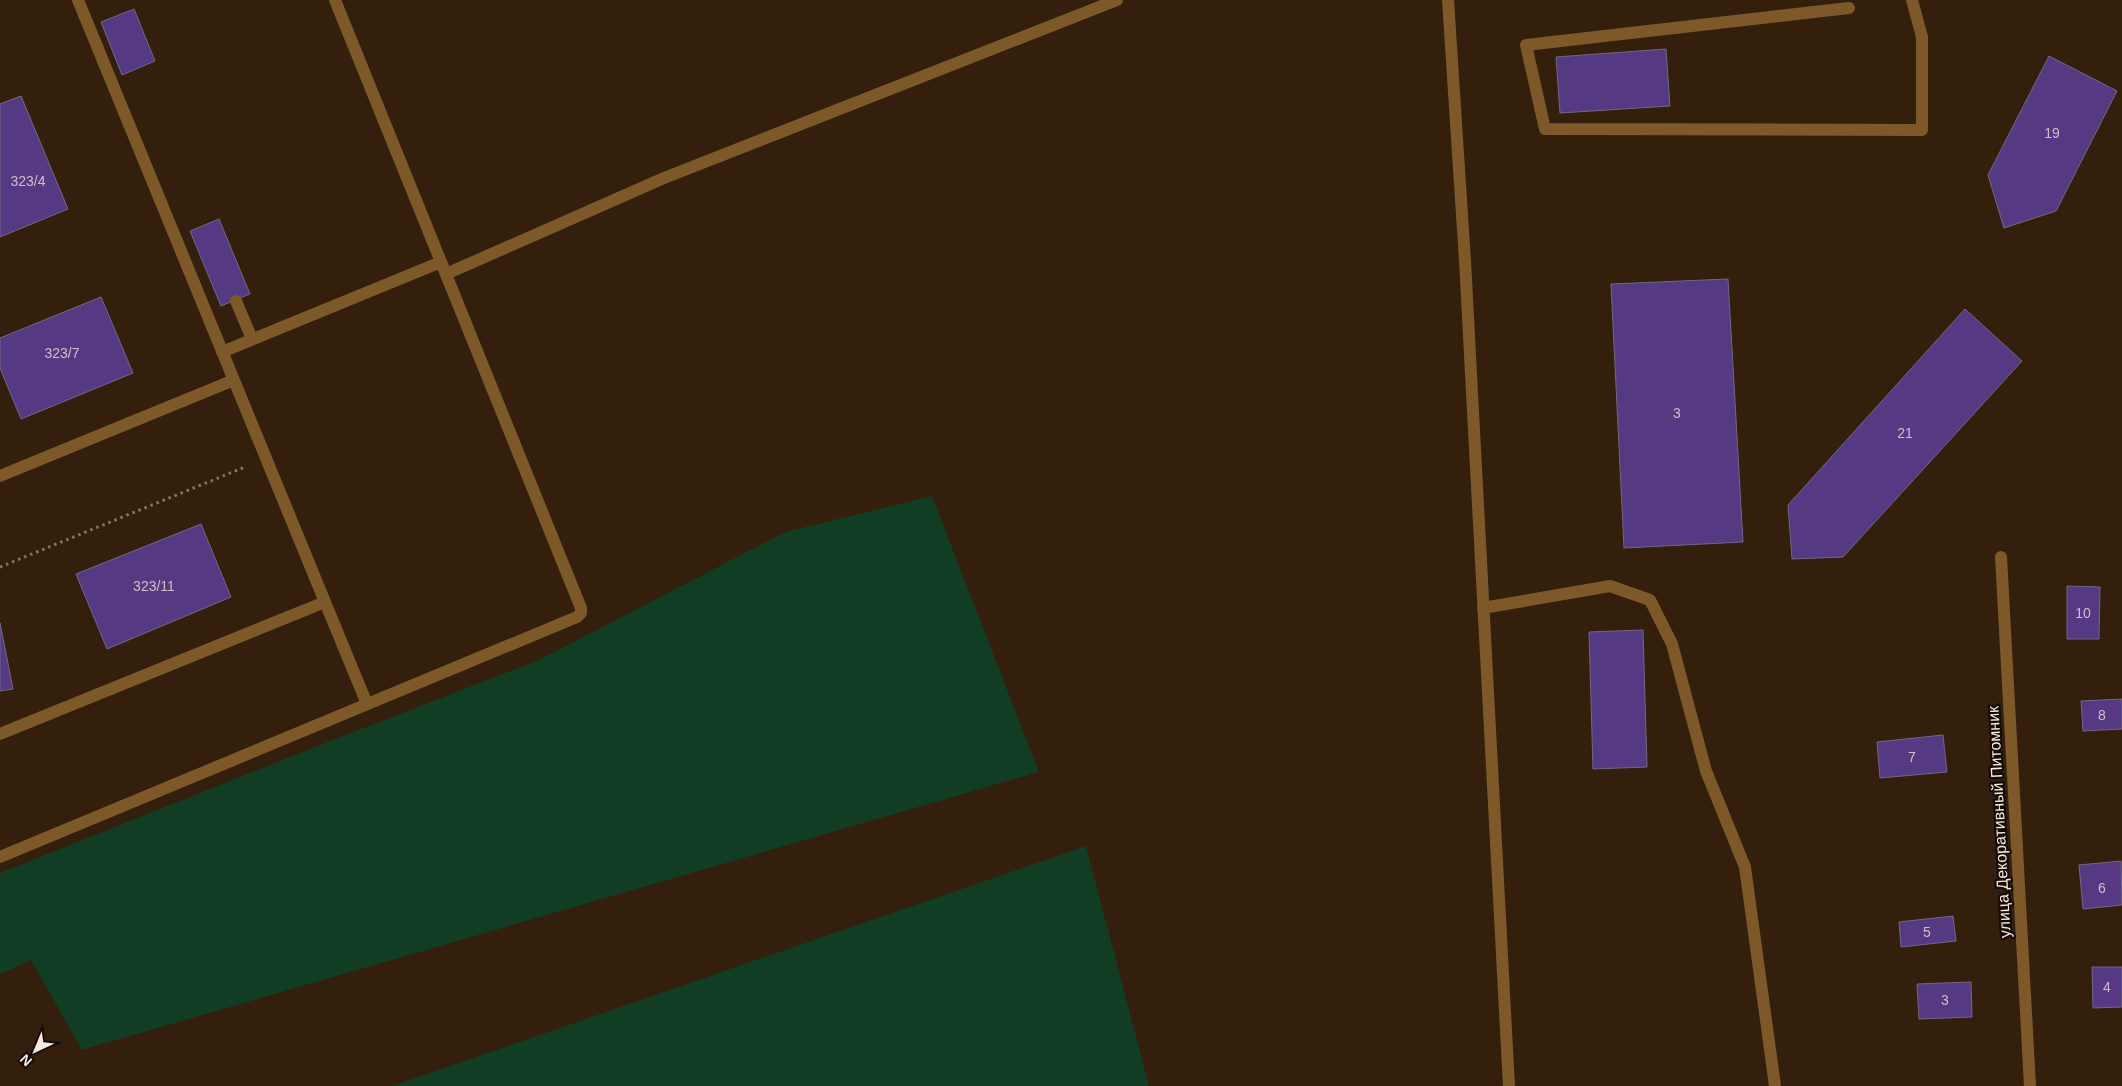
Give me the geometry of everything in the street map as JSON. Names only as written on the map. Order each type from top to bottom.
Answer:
[{"type":"street","points":[[78,0],[367,704]]},
{"type":"street","points":[[0,857],[568,621],[581,613],[581,608],[335,0]]},
{"type":"street","points":[[446,274],[664,178],[1117,0]]},
{"type":"street","points":[[1448,0],[1465,261],[1509,1086]]},
{"type":"street","points":[[1849,8],[1526,45],[1545,129],[1922,130],[1922,37],[1912,0]]},
{"type":"street","points":[[222,352],[441,262]]},
{"type":"street","points":[[236,300],[252,339]]},
{"type":"street","points":[[0,476],[234,380]]},
{"type":"street","name":"улица Декоративный Питомник","points":[[2001,557],[2030,1086]]},
{"type":"street","points":[[1483,608],[1610,586],[1650,600],[1672,644],[1706,771],[1744,867],[1775,1086]]},
{"type":"street","points":[[0,734],[325,602]]},
{"type":"path","points":[[0,567],[266,459]]},
{"type":"green space","points":[[932,496],[1039,772],[82,1050],[31,960],[0,974],[0,873],[539,660],[785,532]]},
{"type":"green space","points":[[1086,846],[1149,1086],[392,1086]]},
{"type":"building","points":[[134,9],[155,61],[122,75],[101,22]]},
{"type":"building","points":[[1666,49],[1670,106],[1560,113],[1556,57]]},
{"type":"building","points":[[2049,56],[2117,91],[2056,211],[2004,228],[1988,175]]},
{"type":"building","points":[[21,96],[68,209],[0,237],[0,104]]},
{"type":"building","points":[[219,219],[250,294],[221,306],[190,231]]},
{"type":"building","points":[[1728,279],[1743,542],[1624,548],[1611,284]]},
{"type":"building","points":[[101,297],[133,373],[21,419],[0,368],[0,338]]},
{"type":"building","points":[[1965,309],[2022,361],[1843,557],[1792,559],[1788,505]]},
{"type":"building","points":[[201,524],[231,597],[107,649],[76,574]]},
{"type":"building","points":[[2067,586],[2100,587],[2099,639],[2067,639]]},
{"type":"building","points":[[0,623],[13,689],[0,691]]},
{"type":"building","points":[[1643,630],[1647,767],[1593,769],[1589,632]]},
{"type":"building","points":[[2122,699],[2122,729],[2083,731],[2081,701]]},
{"type":"building","points":[[1943,735],[1947,772],[1880,778],[1877,742]]},
{"type":"building","points":[[2121,861],[2122,905],[2083,909],[2079,865]]},
{"type":"building","points":[[1953,916],[1956,941],[1901,947],[1899,922]]},
{"type":"building","points":[[2092,967],[2122,967],[2122,1007],[2093,1008]]},
{"type":"building","points":[[1971,982],[1972,1017],[1919,1019],[1917,984]]}]
